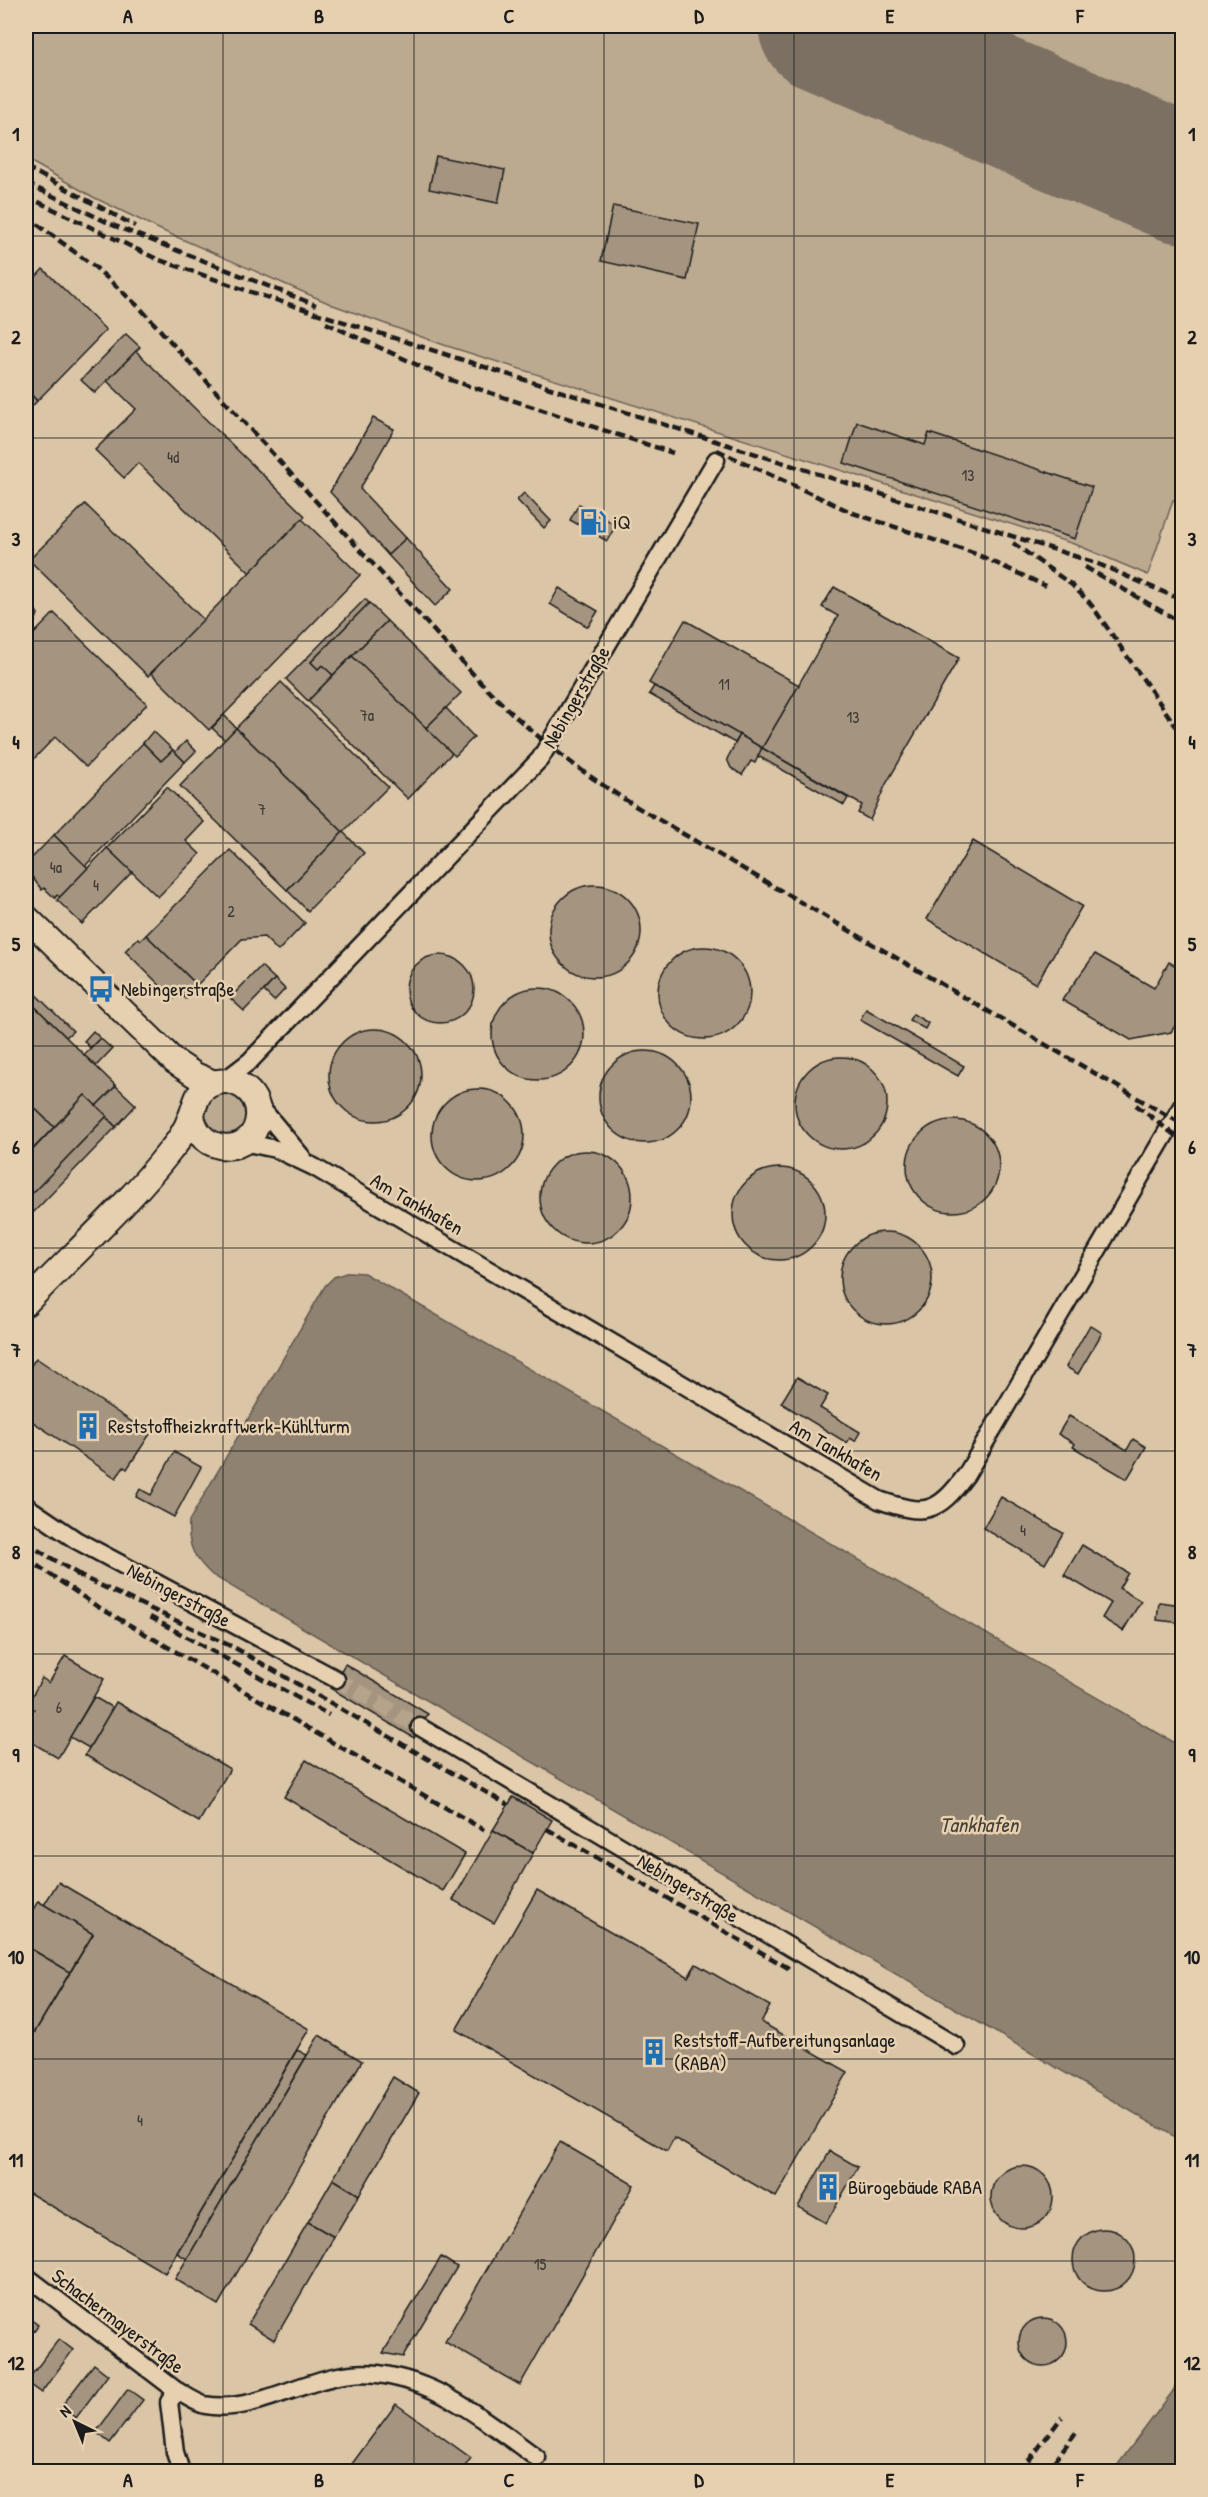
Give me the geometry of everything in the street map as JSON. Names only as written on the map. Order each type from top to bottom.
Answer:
[{"type":"street","name":"Nebingerstraße","points":[[219,1082],[250,1061],[540,759],[716,460]]},
{"type":"street","points":[[26,917],[174,1061],[191,1084],[198,1132],[212,1144]]},
{"type":"street","points":[[174,1061],[195,1075],[219,1082],[238,1084],[254,1098]]},
{"type":"street","points":[[160,1164],[184,1152],[212,1144],[231,1147],[243,1142],[252,1134],[258,1122],[254,1098],[246,1074],[250,1061]]},
{"type":"street","points":[[26,1303],[160,1164],[176,1144],[202,1091],[219,1082]]},
{"type":"street","name":"Am Tankhafen","points":[[254,1098],[284,1137],[314,1167]]},
{"type":"street","name":"Am Tankhafen","points":[[243,1142],[276,1149],[314,1167],[879,1500],[903,1508],[927,1510],[949,1497],[966,1475],[1182,1106]]},
{"type":"street","name":"Nebingerstraße","points":[[26,1506],[76,1540],[336,1679]]},
{"type":"street","name":"Nebingerstraße","points":[[420,1727],[956,2046]]},
{"type":"street","name":"Schachermayerstraße","points":[[26,2276],[177,2391],[170,2402],[175,2452],[181,2472]]},
{"type":"street","points":[[177,2391],[204,2405],[225,2406],[254,2401],[319,2379],[349,2374],[384,2375],[427,2386],[449,2397],[537,2458]]},
{"type":"shaded area","points":[[26,26],[1182,26],[1182,502],[1173,500],[1148,575],[1077,545],[444,345],[333,305],[163,231],[93,197],[26,159]]},
{"type":"shaded area","points":[[226,1092],[241,1099],[248,1114],[241,1129],[226,1136],[211,1129],[204,1114],[211,1099]]},
{"type":"water","name":"Tankhafen","points":[[349,1272],[364,1273],[1182,1747],[1182,2141],[212,1575],[206,1569],[193,1551],[189,1538],[189,1521],[325,1286],[334,1277]]},
{"type":"water","points":[[1182,2379],[1182,2471],[1113,2471]]},
{"type":"building","points":[[436,156],[505,170],[498,203],[429,189]]},
{"type":"building","points":[[613,206],[699,224],[687,280],[601,261]]},
{"type":"building","points":[[43,269],[106,330],[37,401],[26,389],[26,288]]},
{"type":"building","points":[[126,334],[140,347],[95,393],[81,380]]},
{"type":"building","points":[[136,351],[305,516],[250,573],[138,463],[124,478],[95,450],[136,409],[107,381]]},
{"type":"building","points":[[26,389],[37,401],[26,413]]},
{"type":"building","points":[[373,418],[394,429],[360,489],[406,538],[388,555],[330,492]]},
{"type":"building","points":[[857,422],[925,445],[929,433],[1092,487],[1075,539],[844,463]]},
{"type":"building","points":[[524,493],[551,521],[544,528],[517,500]]},
{"type":"building","points":[[85,504],[204,620],[148,676],[29,560]]},
{"type":"building","name":"iQ","points":[[579,504],[616,525],[607,541],[570,520]]},
{"type":"building","points":[[302,519],[360,575],[209,730],[151,673]]},
{"type":"building","points":[[406,538],[453,589],[435,606],[388,555]]},
{"type":"building","points":[[834,587],[959,658],[886,784],[870,820],[858,813],[862,805],[762,748],[838,616],[822,607]]},
{"type":"building","points":[[559,588],[598,611],[588,627],[550,604]]},
{"type":"building","points":[[365,599],[369,603],[311,662],[318,669],[322,665],[333,675],[308,701],[286,679]]},
{"type":"building","points":[[369,603],[387,621],[333,675],[322,665],[318,669],[311,662]]},
{"type":"building","points":[[26,604],[34,607],[38,614],[35,622],[27,625]]},
{"type":"building","points":[[54,613],[147,704],[86,767],[55,737],[26,767],[26,642]]},
{"type":"building","points":[[685,620],[799,685],[762,748],[649,683]]},
{"type":"building","points":[[387,621],[461,693],[426,728],[352,656]]},
{"type":"building","points":[[26,625],[30,625],[36,631],[26,642]]},
{"type":"building","points":[[352,656],[452,753],[408,799],[308,701]]},
{"type":"building","points":[[281,682],[388,787],[343,832],[236,728]]},
{"type":"building","points":[[654,686],[740,735],[735,743],[649,694]]},
{"type":"building","points":[[446,708],[474,737],[455,756],[426,728]]},
{"type":"building","points":[[224,715],[236,728],[225,740],[212,728]]},
{"type":"building","points":[[236,728],[343,832],[287,890],[180,786]]},
{"type":"building","points":[[153,731],[173,750],[161,761],[143,743]]},
{"type":"building","points":[[740,735],[762,748],[755,763],[751,761],[742,775],[731,768],[727,759]]},
{"type":"building","points":[[186,741],[196,751],[185,762],[175,752]]},
{"type":"building","points":[[143,743],[161,761],[173,750],[185,762],[85,866],[54,835]]},
{"type":"building","points":[[762,748],[848,798],[844,805],[758,756]]},
{"type":"building","points":[[167,787],[204,822],[186,841],[200,854],[158,897],[107,848]]},
{"type":"building","points":[[343,832],[364,853],[308,911],[287,890]]},
{"type":"building","points":[[54,835],[88,868],[60,897],[57,895],[55,898],[44,888],[42,890],[26,869],[26,864]]},
{"type":"building","points":[[973,841],[1082,906],[1036,984],[927,919]]},
{"type":"building","points":[[107,848],[132,872],[82,924],[57,900]]},
{"type":"building","points":[[230,850],[305,923],[278,951],[264,937],[242,939],[197,985],[146,935]]},
{"type":"building","points":[[595,885],[613,888],[628,898],[638,913],[641,931],[638,949],[628,964],[613,974],[595,977],[577,974],[562,964],[552,949],[549,931],[552,913],[562,898],[577,888]]},
{"type":"building","points":[[146,935],[198,986],[186,999],[180,993],[174,999],[125,951],[138,938],[141,940]]},
{"type":"building","points":[[704,947],[722,950],[737,960],[747,975],[750,993],[747,1011],[737,1026],[722,1036],[704,1039],[686,1036],[671,1026],[661,1011],[658,993],[661,975],[671,960],[686,950]]},
{"type":"building","points":[[1095,954],[1154,988],[1169,962],[1182,969],[1182,1015],[1171,1032],[1131,1040],[1062,1000]]},
{"type":"building","points":[[447,955],[459,961],[468,970],[474,982],[472,1002],[464,1013],[447,1023],[433,1023],[416,1013],[408,1002],[406,982],[416,965],[427,957]]},
{"type":"building","points":[[261,966],[275,979],[244,1011],[230,998]]},
{"type":"building","points":[[275,979],[285,989],[274,1001],[264,991]]},
{"type":"building","points":[[26,985],[73,1031],[66,1037],[26,998]]},
{"type":"building","points":[[538,988],[556,991],[571,1001],[581,1016],[584,1034],[581,1052],[571,1067],[556,1077],[538,1080],[520,1077],[505,1067],[495,1052],[492,1034],[495,1016],[505,1001],[520,991]]},
{"type":"building","points":[[26,998],[116,1086],[96,1106],[85,1095],[54,1127],[26,1100]]},
{"type":"building","points":[[866,1009],[964,1066],[958,1076],[860,1020]]},
{"type":"building","points":[[913,1014],[928,1023],[925,1029],[909,1020]]},
{"type":"building","points":[[375,1029],[393,1032],[408,1042],[418,1057],[421,1075],[418,1093],[408,1108],[393,1118],[375,1121],[357,1118],[342,1108],[332,1093],[329,1075],[332,1057],[342,1042],[357,1032]]},
{"type":"building","points":[[93,1031],[100,1038],[90,1048],[84,1041]]},
{"type":"building","points":[[100,1038],[112,1049],[96,1066],[84,1055]]},
{"type":"building","points":[[645,1051],[663,1054],[678,1064],[688,1079],[691,1097],[688,1115],[678,1130],[663,1140],[645,1143],[627,1140],[612,1130],[602,1115],[599,1097],[602,1079],[612,1064],[627,1054]]},
{"type":"building","points":[[841,1057],[859,1060],[874,1070],[884,1085],[887,1103],[884,1121],[874,1136],[859,1146],[841,1149],[823,1146],[808,1136],[798,1121],[795,1103],[798,1085],[808,1070],[823,1060]]},
{"type":"building","points":[[116,1086],[136,1105],[116,1127],[96,1106]]},
{"type":"building","points":[[478,1089],[496,1092],[511,1102],[521,1117],[524,1135],[521,1153],[511,1168],[496,1178],[478,1181],[460,1178],[445,1168],[435,1153],[432,1135],[435,1117],[445,1102],[460,1092]]},
{"type":"building","points":[[85,1095],[107,1116],[26,1200],[26,1157]]},
{"type":"building","points":[[26,1100],[54,1127],[30,1152],[26,1148]]},
{"type":"building","points":[[106,1117],[116,1127],[31,1215],[26,1209],[26,1200]]},
{"type":"building","points":[[953,1120],[971,1123],[986,1133],[996,1148],[999,1166],[996,1184],[986,1199],[971,1209],[953,1212],[935,1209],[920,1199],[910,1184],[907,1166],[910,1148],[920,1133],[935,1123]]},
{"type":"building","points":[[586,1151],[604,1154],[619,1164],[629,1179],[632,1197],[629,1215],[619,1230],[604,1240],[586,1243],[568,1240],[553,1230],[543,1215],[540,1197],[543,1179],[553,1164],[568,1154]]},
{"type":"building","points":[[779,1168],[797,1171],[812,1181],[822,1196],[825,1214],[822,1232],[812,1247],[797,1257],[779,1260],[761,1257],[746,1247],[736,1232],[733,1214],[736,1196],[746,1181],[761,1171]]},
{"type":"building","points":[[886,1232],[904,1235],[919,1245],[929,1260],[932,1278],[929,1296],[919,1311],[904,1321],[886,1324],[868,1321],[853,1311],[843,1296],[840,1278],[843,1260],[853,1245],[868,1235]]},
{"type":"building","points":[[1090,1325],[1102,1333],[1078,1374],[1066,1367]]},
{"type":"building","name":"Reststoffheizkraftwerk-Kühlturm","points":[[36,1358],[150,1434],[127,1469],[124,1467],[116,1478],[26,1417],[26,1373]]},
{"type":"building","points":[[797,1377],[828,1395],[820,1408],[860,1432],[855,1441],[850,1438],[847,1443],[781,1403]]},
{"type":"building","points":[[1069,1416],[1127,1450],[1133,1439],[1146,1447],[1127,1479],[1073,1447],[1075,1444],[1058,1434]]},
{"type":"building","points":[[174,1452],[201,1467],[174,1517],[136,1497],[140,1489],[151,1495]]},
{"type":"building","points":[[1001,1497],[1063,1533],[1045,1564],[983,1528]]},
{"type":"building","points":[[1082,1545],[1128,1573],[1119,1588],[1141,1601],[1123,1631],[1102,1618],[1111,1603],[1064,1575]]},
{"type":"building","points":[[1159,1602],[1182,1605],[1182,1623],[1157,1620]]},
{"type":"building","points":[[65,1656],[104,1679],[58,1758],[26,1739],[26,1723],[34,1709],[27,1705],[42,1678],[49,1683]]},
{"type":"building","points":[[345,1664],[428,1714],[414,1738],[330,1688]]},
{"type":"building","points":[[94,1697],[113,1708],[89,1748],[70,1737]]},
{"type":"building","points":[[116,1702],[230,1769],[199,1822],[85,1755]]},
{"type":"building","points":[[306,1760],[465,1854],[443,1891],[284,1797]]},
{"type":"building","points":[[513,1797],[552,1820],[533,1853],[493,1830]]},
{"type":"building","points":[[493,1830],[533,1853],[494,1923],[453,1900]]},
{"type":"building","points":[[58,1882],[309,2029],[165,2273],[26,2191],[26,2047],[93,1934],[44,1905]]},
{"type":"building","name":"Reststoff-Aufbereitungsanlage (RABA)","points":[[537,1890],[688,1977],[696,1964],[770,2006],[761,2022],[848,2072],[776,2197],[674,2138],[667,2151],[456,2030]]},
{"type":"building","points":[[38,1901],[93,1934],[70,1972],[26,1946],[26,1922]]},
{"type":"building","points":[[26,1946],[70,1972],[33,2035],[26,2031]]},
{"type":"building","points":[[319,2035],[362,2061],[218,2305],[175,2279]]},
{"type":"building","points":[[297,2050],[307,2055],[187,2259],[177,2253]]},
{"type":"building","points":[[393,2077],[419,2093],[359,2195],[333,2179]]},
{"type":"building","points":[[560,2142],[634,2185],[520,2385],[445,2342]]},
{"type":"building","name":"Bürogebäude RABA","points":[[830,2151],[858,2167],[826,2223],[798,2207]]},
{"type":"building","points":[[1022,2166],[1044,2175],[1053,2197],[1044,2219],[1022,2228],[1000,2219],[991,2197],[1000,2175]]},
{"type":"building","points":[[333,2179],[359,2195],[334,2237],[308,2222]]},
{"type":"building","points":[[308,2222],[334,2237],[274,2340],[248,2324]]},
{"type":"building","points":[[1104,2229],[1126,2238],[1135,2260],[1126,2282],[1104,2291],[1082,2282],[1073,2260],[1082,2238]]},
{"type":"building","points":[[441,2257],[457,2267],[403,2357],[383,2353]]},
{"type":"building","points":[[26,2316],[38,2325],[26,2342]]},
{"type":"building","points":[[1043,2318],[1060,2325],[1067,2342],[1060,2359],[1043,2366],[1026,2359],[1019,2342],[1026,2325]]},
{"type":"building","points":[[59,2339],[73,2350],[41,2393],[26,2382]]},
{"type":"building","points":[[94,2364],[108,2375],[76,2418],[61,2407]]},
{"type":"building","points":[[128,2389],[143,2400],[110,2443],[96,2432]]},
{"type":"building","points":[[396,2404],[471,2458],[461,2472],[346,2472]]},
{"type":"runway","points":[[823,26],[1182,179]]},
{"type":"tunnel","points":[[336,1679],[420,1727]]},
{"type":"railway","points":[[26,167],[135,226]]},
{"type":"railway","points":[[26,183],[115,226],[316,305]]},
{"type":"railway","points":[[26,196],[157,259],[254,293],[1096,563],[1182,600]]},
{"type":"railway","points":[[26,216],[95,267],[140,308],[474,675],[511,713],[551,747],[592,778],[637,807],[1182,1124]]},
{"type":"railway","points":[[326,323],[448,379],[673,453]]},
{"type":"railway","points":[[717,450],[853,513],[976,554],[1046,586]]},
{"type":"railway","points":[[1013,543],[1072,585],[1090,603],[1182,735]]},
{"type":"railway","points":[[1085,567],[1182,623]]},
{"type":"railway","points":[[1136,1105],[1182,1141]]},
{"type":"railway","points":[[26,1543],[83,1577]]},
{"type":"railway","points":[[26,1558],[95,1605],[484,1830]]},
{"type":"railway","points":[[76,1574],[235,1648],[508,1805]]},
{"type":"railway","points":[[150,1617],[329,1715]]},
{"type":"railway","points":[[547,1829],[790,1969]]},
{"type":"railway","points":[[1020,2472],[1062,2417]]},
{"type":"railway","points":[[1046,2472],[1077,2431]]},
{"type":"place","name":"iQ","points":[[593,522]]},
{"type":"place","name":"Nebingerstraße","points":[[101,989]]},
{"type":"place","name":"Reststoffheizkraftwerk-Kühlturm","points":[[88,1426]]},
{"type":"place","name":"Reststoff-Aufbereitungsanlage (RABA)","points":[[654,2052]]},
{"type":"place","name":"Bürogebäude RABA","points":[[828,2187]]}]
